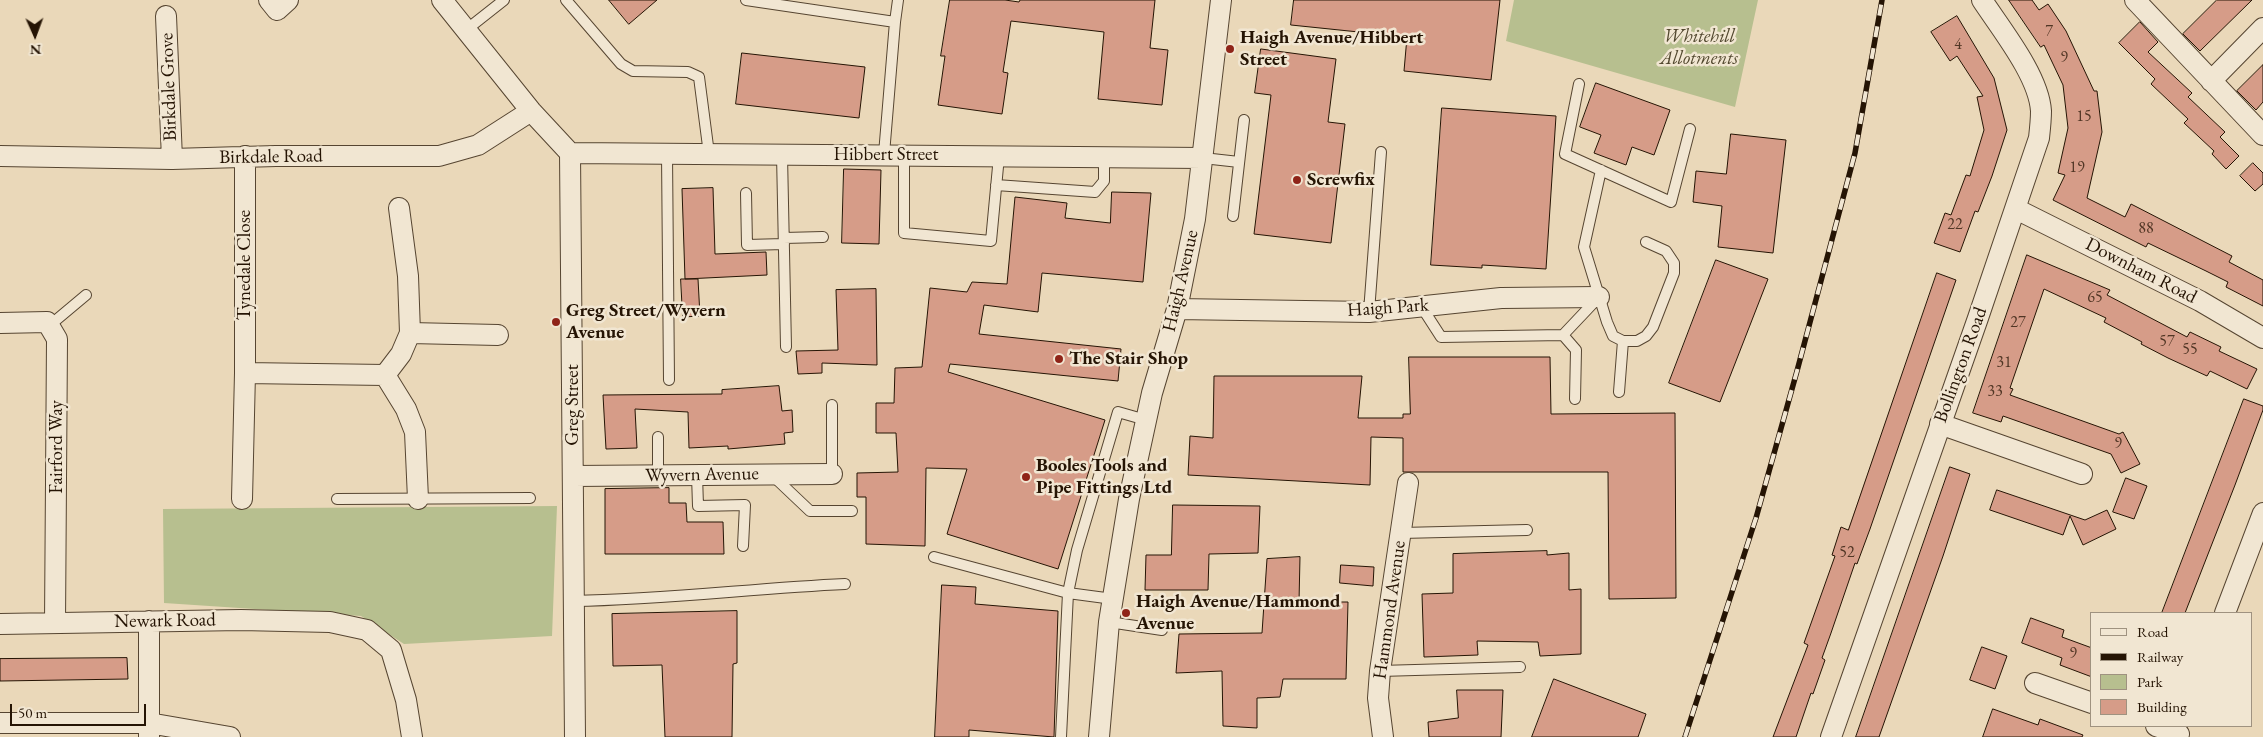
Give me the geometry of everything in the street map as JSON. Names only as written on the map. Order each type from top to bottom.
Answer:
[{"type":"street","points":[[268,0],[277,10],[288,0]]},
{"type":"street","points":[[442,0],[531,111],[570,153]]},
{"type":"street","name":"Haigh Avenue","points":[[1099,737],[1110,622],[1129,499],[1152,393],[1177,309],[1195,219],[1221,0]]},
{"type":"street","name":"Bollington Road","points":[[1831,737],[2016,209],[2039,138],[2041,111],[2037,92],[2029,74],[1982,0]]},
{"type":"street","points":[[2140,2],[2211,81],[2263,135]]},
{"type":"street","name":"Birkdale Grove","points":[[166,16],[172,159]]},
{"type":"street","points":[[2211,81],[2263,28]]},
{"type":"street","name":"Birkdale Road","points":[[0,156],[172,159],[245,156],[439,156],[478,145],[531,111]]},
{"type":"street","name":"Hibbert Street","points":[[570,153],[904,154],[1203,158]]},
{"type":"street","name":"Greg Street","points":[[570,153],[575,737]]},
{"type":"street","name":"Tynedale Close","points":[[242,498],[245,373],[245,156]]},
{"type":"street","points":[[385,375],[400,354],[410,332],[408,276],[399,208]]},
{"type":"street","name":"Downham Road","points":[[2016,209],[2200,301],[2263,338]]},
{"type":"street","name":"Haigh Park","points":[[1177,309],[1369,312],[1501,298],[1599,297]]},
{"type":"street","points":[[0,323],[47,322],[50,326]]},
{"type":"street","name":"Fairford Way","points":[[50,326],[58,339],[56,623]]},
{"type":"street","points":[[410,332],[498,335]]},
{"type":"street","points":[[245,373],[385,375]]},
{"type":"street","points":[[385,375],[406,409],[415,432],[418,499]]},
{"type":"street","points":[[1940,424],[2082,474]]},
{"type":"street","name":"Wyvern Avenue","points":[[573,476],[832,474]]},
{"type":"street","name":"Hammond Avenue","points":[[1383,737],[1378,698],[1380,671],[1408,484]]},
{"type":"street","points":[[2225,612],[2263,513]]},
{"type":"street","points":[[149,620],[149,730]]},
{"type":"street","name":"Newark Road","points":[[0,624],[149,620],[330,622],[367,630],[391,650],[406,700],[412,737]]},
{"type":"street","points":[[2036,683],[2090,702]]},
{"type":"street","points":[[0,723],[149,730],[230,737]]},
{"type":"street","points":[[2160,727],[2180,732]]},
{"type":"lane","points":[[466,30],[504,0]]},
{"type":"lane","points":[[566,0],[621,64],[633,72],[688,72],[699,77],[709,154]]},
{"type":"lane","points":[[746,0],[895,22]]},
{"type":"lane","points":[[884,154],[898,0]]},
{"type":"lane","points":[[1578,84],[1565,154],[1671,202],[1690,130]]},
{"type":"lane","points":[[1233,216],[1244,120]]},
{"type":"lane","points":[[1369,312],[1381,152]]},
{"type":"lane","points":[[667,154],[669,380]]},
{"type":"lane","points":[[904,154],[904,233],[991,241],[999,156]]},
{"type":"lane","points":[[782,155],[786,347]]},
{"type":"lane","points":[[996,185],[1095,192],[1104,181],[1104,157]]},
{"type":"lane","points":[[1203,158],[1239,162]]},
{"type":"lane","points":[[1601,170],[1584,247],[1613,336],[1623,341],[1637,341],[1646,336],[1652,327],[1674,273],[1674,263],[1666,251],[1646,242]]},
{"type":"lane","points":[[746,193],[747,246],[823,237]]},
{"type":"lane","points":[[50,326],[86,296]]},
{"type":"lane","points":[[1421,306],[1441,337],[1563,335],[1599,297]]},
{"type":"lane","points":[[1563,335],[1576,350],[1575,399]]},
{"type":"lane","points":[[1619,392],[1623,341]]},
{"type":"lane","points":[[832,405],[832,474]]},
{"type":"lane","points":[[1061,737],[1068,593],[1077,550],[1118,412],[1146,420]]},
{"type":"lane","points":[[658,436],[658,476]]},
{"type":"lane","points":[[772,474],[810,511],[852,511]]},
{"type":"lane","points":[[697,475],[698,506],[745,506],[743,546]]},
{"type":"lane","points":[[337,499],[530,498]]},
{"type":"lane","points":[[1401,533],[1527,530]]},
{"type":"lane","points":[[934,558],[1068,593],[1113,599]]},
{"type":"lane","points":[[574,601],[634,599],[775,587],[845,584]]},
{"type":"lane","points":[[1110,622],[1162,630]]},
{"type":"lane","points":[[1380,671],[1520,667]]},
{"type":"green space","name":"Whitehill Allotments","points":[[1514,0],[1758,0],[1735,107],[1506,41]]},
{"type":"green space","points":[[557,506],[552,636],[404,644],[361,616],[164,603],[163,509]]},
{"type":"building","points":[[609,0],[657,0],[629,24]]},
{"type":"building","points":[[950,0],[1005,0],[1019,2],[1020,0],[1155,0],[1150,48],[1168,50],[1162,105],[1098,99],[1104,32],[1011,21],[1003,72],[1008,73],[1002,114],[938,105],[945,56],[941,56]]},
{"type":"building","points":[[1294,0],[1500,0],[1491,80],[1404,71],[1407,37],[1291,25]]},
{"type":"building","points":[[2009,0],[2032,0],[2039,10],[2048,4],[2066,31],[2094,91],[2097,91],[2102,132],[2087,198],[2125,217],[2131,204],[2232,256],[2229,262],[2263,280],[2263,306],[2226,287],[2228,282],[2148,243],[2146,247],[2053,200],[2065,175],[2058,173],[2068,128],[2063,85],[2044,45],[2041,47]]},
{"type":"building","points":[[2217,0],[2252,0],[2200,51],[2183,34]]},
{"type":"building","points":[[1957,16],[1994,78],[2007,130],[1992,176],[1978,212],[1975,211],[1960,252],[1934,243],[1945,213],[1951,215],[1966,175],[1970,176],[1984,130],[1977,97],[1983,96],[1957,56],[1950,61],[1931,32]]},
{"type":"building","points":[[2140,22],[2158,42],[2148,52],[2192,93],[2188,97],[2225,132],[2220,137],[2239,156],[2226,169],[2212,154],[2214,151],[2184,123],[2188,119],[2151,84],[2155,79],[2119,43]]},
{"type":"building","points":[[1261,49],[1336,59],[1328,122],[1345,124],[1331,243],[1254,234],[1271,95],[1255,93]]},
{"type":"building","points":[[742,53],[865,67],[859,118],[736,104]]},
{"type":"building","points":[[2263,65],[2263,102],[2256,110],[2237,91]]},
{"type":"building","points":[[1596,83],[1670,110],[1654,155],[1632,147],[1626,165],[1594,153],[1601,135],[1580,127]]},
{"type":"building","points":[[1442,108],[1556,116],[1546,269],[1482,265],[1482,268],[1431,265]]},
{"type":"building","points":[[1731,134],[1786,140],[1773,253],[1718,247],[1722,206],[1693,202],[1696,171],[1726,174]]},
{"type":"building","points":[[2253,163],[2263,173],[2263,184],[2255,191],[2240,176]]},
{"type":"building","points":[[844,169],[881,170],[879,244],[842,243]]},
{"type":"building","points":[[713,188],[715,254],[766,252],[767,275],[685,279],[682,189]]},
{"type":"building","points":[[1112,192],[1151,193],[1143,282],[1042,273],[1038,312],[984,305],[979,334],[1121,349],[1118,381],[950,364],[948,372],[1105,420],[1058,569],[947,534],[967,469],[926,468],[925,546],[866,544],[866,497],[857,497],[857,473],[898,472],[896,433],[876,433],[876,403],[894,403],[895,368],[922,367],[930,288],[967,292],[972,282],[1007,284],[1015,197],[1067,203],[1065,218],[1110,223]]},
{"type":"building","points":[[2027,255],[2110,290],[2107,295],[2187,337],[2190,332],[2221,347],[2219,351],[2257,369],[2247,389],[2210,371],[2207,376],[2168,358],[2104,322],[2106,318],[2044,289],[2010,388],[2013,389],[2010,395],[2119,434],[2123,432],[2140,464],[2121,473],[2111,454],[2003,416],[2001,422],[1973,413]]},
{"type":"building","points":[[1716,260],[1768,279],[1720,402],[1669,383]]},
{"type":"building","points":[[1937,273],[1956,280],[1870,529],[1857,564],[1855,563],[1822,658],[1825,660],[1813,694],[1811,693],[1796,737],[1773,737],[1808,645],[1804,643],[1835,556],[1832,555],[1841,527],[1848,530]]},
{"type":"building","points":[[681,279],[698,279],[700,316],[683,317]]},
{"type":"building","points":[[876,289],[877,365],[822,363],[822,373],[798,374],[796,351],[838,350],[836,290]]},
{"type":"building","points":[[1409,357],[1550,357],[1551,414],[1675,413],[1676,598],[1609,599],[1608,472],[1403,472],[1403,438],[1371,437],[1370,485],[1188,475],[1190,436],[1213,438],[1214,376],[1362,376],[1358,418],[1403,418],[1403,414],[1410,414]]},
{"type":"building","points":[[779,386],[782,411],[792,410],[793,432],[784,433],[785,444],[728,449],[728,446],[689,448],[688,412],[635,409],[637,448],[606,449],[603,395],[722,394],[722,390]]},
{"type":"building","points":[[2244,399],[2263,406],[2235,485],[2185,612],[2162,612]]},
{"type":"building","points":[[1950,467],[1970,474],[1943,556],[1879,737],[1856,737]]},
{"type":"building","points":[[2126,478],[2147,486],[2134,519],[2113,512]]},
{"type":"building","points":[[669,488],[669,503],[686,503],[687,522],[723,522],[724,554],[605,554],[605,489]]},
{"type":"building","points":[[1997,490],[2085,520],[2107,510],[2116,529],[2083,545],[2070,516],[2063,535],[1990,510]]},
{"type":"building","points":[[1173,505],[1260,506],[1258,553],[1209,554],[1208,590],[1145,590],[1146,555],[1171,555]]},
{"type":"building","points":[[1547,551],[1547,555],[1569,553],[1569,590],[1581,589],[1581,654],[1540,656],[1538,642],[1477,641],[1478,655],[1424,657],[1422,594],[1453,593],[1453,554]]},
{"type":"building","points":[[1300,557],[1299,602],[1348,602],[1346,679],[1283,679],[1280,697],[1257,698],[1257,728],[1223,726],[1222,671],[1176,673],[1179,634],[1262,633],[1267,559]]},
{"type":"building","points":[[1341,565],[1374,567],[1373,586],[1340,583]]},
{"type":"building","points":[[942,585],[976,587],[975,604],[1058,611],[1054,737],[969,730],[969,737],[935,737]]},
{"type":"building","points":[[737,611],[737,663],[733,664],[732,737],[665,737],[662,665],[613,666],[612,614]]},
{"type":"building","points":[[2031,618],[2064,630],[2062,637],[2090,647],[2090,676],[2060,665],[2062,658],[2022,643]]},
{"type":"building","points":[[1982,647],[2007,656],[1995,689],[1970,680]]},
{"type":"building","points":[[127,658],[128,679],[0,681],[0,659]]},
{"type":"building","points":[[1554,679],[1646,714],[1638,737],[1532,737]]},
{"type":"building","points":[[1457,690],[1503,690],[1501,737],[1429,737],[1428,722],[1458,718]]},
{"type":"building","points":[[1993,709],[2038,725],[2040,719],[2083,735],[2082,737],[1983,737]]},
{"type":"railway","points":[[1685,737],[1756,518],[1797,371],[1855,153],[1882,0]]},
{"type":"place","name":"Haigh Avenue/Hibbert Street","points":[[1230,49]]},
{"type":"place","name":"Screwfix","points":[[1297,180]]},
{"type":"place","name":"Greg Street/Wyvern Avenue","points":[[556,322]]},
{"type":"place","name":"The Stair Shop","points":[[1059,359]]},
{"type":"place","name":"Booles Tools and Pipe Fittings Ltd","points":[[1026,477]]},
{"type":"place","name":"Haigh Avenue/Hammond Avenue","points":[[1126,613]]}]
